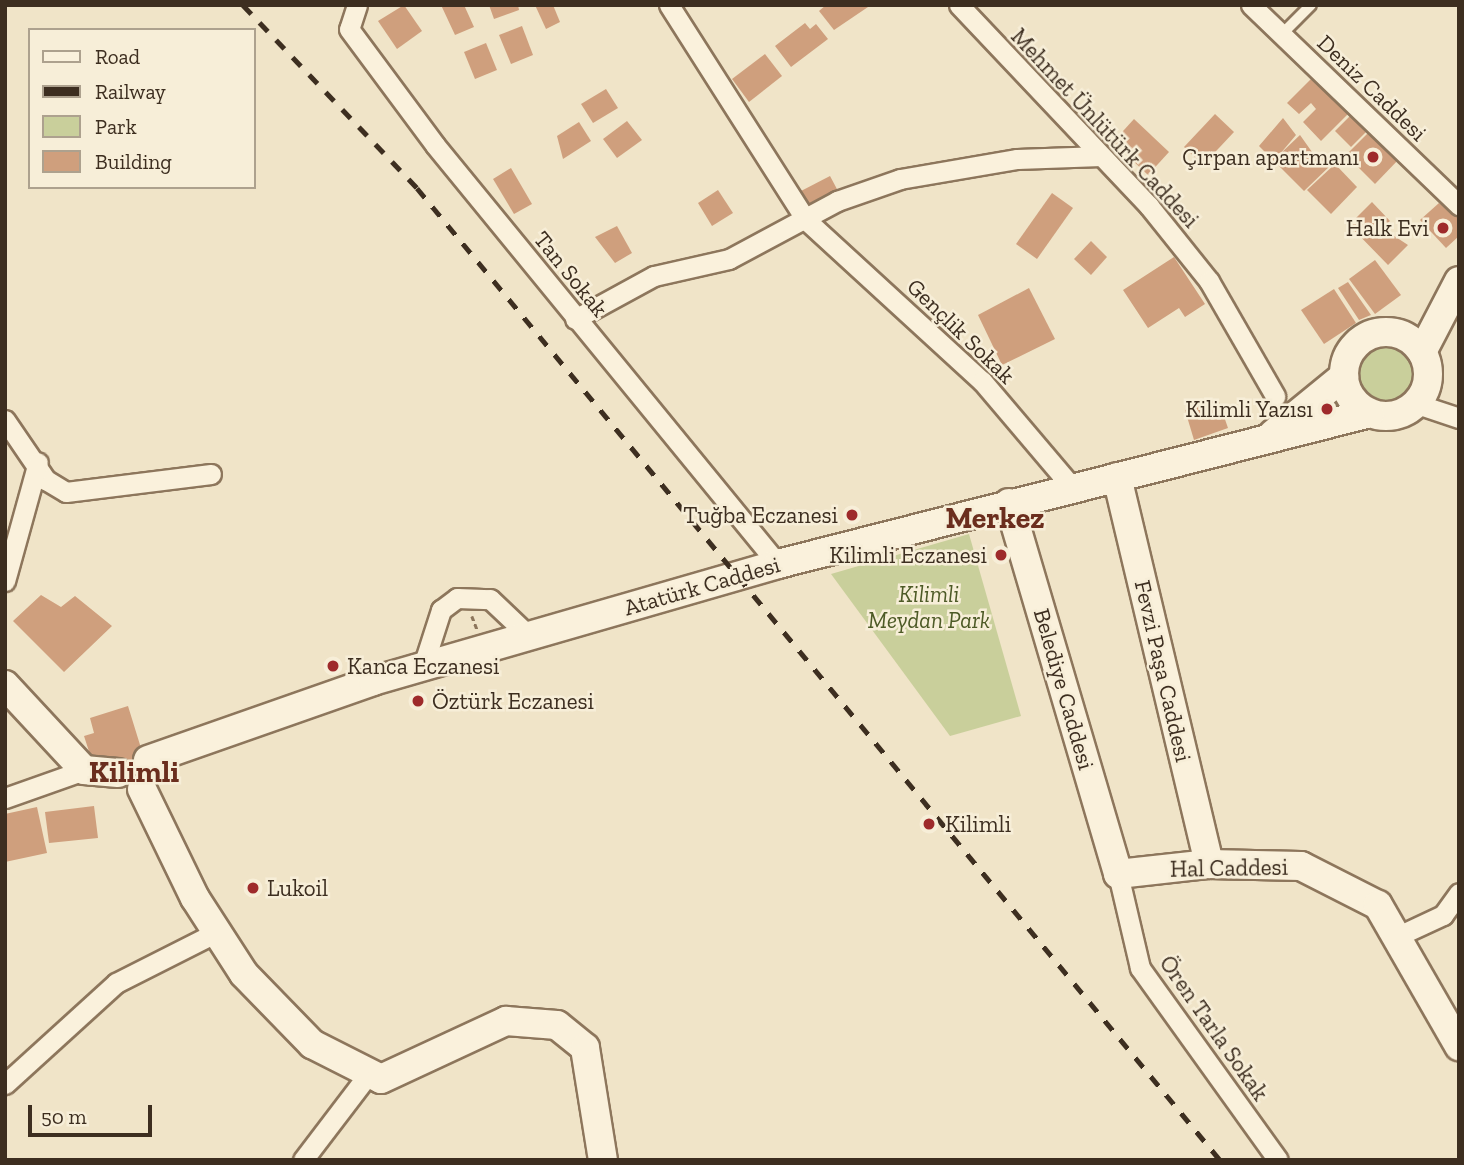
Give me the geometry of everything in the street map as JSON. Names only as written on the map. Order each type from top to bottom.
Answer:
[{"type":"main road","points":[[1395,334],[1457,283]]},
{"type":"main road","points":[[1422,352],[1395,334],[1376,333],[1356,345],[1344,376],[1353,401],[1370,413],[1396,415],[1417,404],[1428,382],[1422,352],[1457,283]]},
{"type":"main road","name":"Atatürk Caddesi","points":[[1265,440],[1344,376]]},
{"type":"main road","name":"Atatürk Caddesi","points":[[148,760],[423,666],[778,564],[1370,413]]},
{"type":"main road","name":"Fevzi Paşa Caddesi","points":[[1117,477],[1209,864]]},
{"type":"main road","name":"Belediye Caddesi","points":[[1009,503],[1118,874]]},
{"type":"main road","points":[[5,685],[84,770],[118,773]]},
{"type":"main road","points":[[118,773],[125,758],[148,760],[153,777],[142,789]]},
{"type":"main road","points":[[118,773],[125,788],[142,789]]},
{"type":"main road","points":[[142,789],[218,932],[244,974],[312,1044],[367,1076],[387,1078],[506,1021],[558,1025],[585,1048],[603,1160]]},
{"type":"main road","name":"Hal Caddesi","points":[[1118,874],[1209,864],[1301,866],[1378,905],[1459,1046]]},
{"type":"street","name":"Tan Sokak","points":[[357,5],[349,29],[575,319],[778,564]]},
{"type":"street","name":"Gençlik Sokak","points":[[669,5],[806,220],[982,381],[1072,487]]},
{"type":"street","name":"Mehmet Ünlütürk Caddesi","points":[[959,5],[1101,156],[1209,281],[1275,396]]},
{"type":"street","name":"Deniz Caddesi","points":[[1251,5],[1459,205]]},
{"type":"street","points":[[575,319],[654,276],[729,259],[806,220],[900,180],[1017,159],[1101,156]]},
{"type":"street","points":[[1417,404],[1459,418]]},
{"type":"street","points":[[5,420],[53,486],[74,493],[211,474]]},
{"type":"street","points":[[5,581],[38,462]]},
{"type":"street","points":[[423,666],[441,610],[463,597],[497,603],[529,636]]},
{"type":"street","points":[[5,798],[84,770]]},
{"type":"street","name":"Ören Tarla Sokak","points":[[1118,874],[1140,968],[1278,1160]]},
{"type":"street","points":[[1398,936],[1443,915],[1459,892]]},
{"type":"street","points":[[5,1084],[116,984],[218,932]]},
{"type":"street","points":[[303,1160],[367,1076]]},
{"type":"lane","points":[[1281,35],[1311,5]]},
{"type":"path","points":[[463,597],[486,648]]},
{"type":"green space","points":[[1381,345],[1393,345],[1409,353],[1415,363],[1415,387],[1409,397],[1393,405],[1381,405],[1365,397],[1357,381],[1357,369],[1365,353]]},
{"type":"green space","name":"Kilimli Meydan Park","points":[[969,534],[1021,716],[950,736],[831,574]]},
{"type":"building","points":[[404,5],[422,31],[397,49],[378,21]]},
{"type":"building","points":[[441,5],[464,5],[474,27],[455,35]]},
{"type":"building","points":[[489,5],[518,5],[519,10],[494,19]]},
{"type":"building","points":[[535,5],[553,5],[560,22],[546,29]]},
{"type":"building","points":[[826,5],[868,7],[834,30],[819,11]]},
{"type":"building","points":[[805,23],[810,29],[816,24],[828,39],[791,67],[775,46]]},
{"type":"building","points":[[522,26],[533,55],[511,64],[499,35]]},
{"type":"building","points":[[486,43],[497,70],[475,79],[464,52]]},
{"type":"building","points":[[765,54],[782,76],[749,102],[732,79]]},
{"type":"building","points":[[1317,73],[1353,109],[1321,141],[1303,122],[1316,109],[1311,103],[1299,114],[1287,103]]},
{"type":"building","points":[[606,89],[618,108],[593,123],[581,104]]},
{"type":"building","points":[[1215,114],[1234,132],[1203,165],[1184,147]]},
{"type":"building","points":[[1352,114],[1368,130],[1351,147],[1335,131]]},
{"type":"building","points":[[1283,118],[1296,135],[1280,154],[1300,135],[1317,159],[1322,154],[1332,164],[1304,191],[1259,146]]},
{"type":"building","points":[[1134,119],[1169,152],[1148,175],[1113,142]]},
{"type":"building","points":[[627,121],[642,140],[617,158],[603,139]]},
{"type":"building","points":[[579,122],[591,141],[563,159],[557,136]]},
{"type":"building","name":"Çırpan apartmanı","points":[[1371,130],[1400,158],[1375,184],[1346,155]]},
{"type":"building","points":[[1335,164],[1357,187],[1331,214],[1307,190]]},
{"type":"building","points":[[511,168],[532,204],[514,214],[493,179]]},
{"type":"building","points":[[830,176],[838,191],[809,206],[801,191]]},
{"type":"building","points":[[718,190],[733,213],[712,226],[698,203]]},
{"type":"building","points":[[1052,193],[1073,208],[1037,259],[1016,244]]},
{"type":"building","points":[[1372,202],[1390,221],[1382,228],[1408,245],[1388,265],[1349,225]]},
{"type":"building","name":"Halk Evi","points":[[1439,203],[1459,217],[1459,236],[1446,248],[1420,220]]},
{"type":"building","points":[[617,226],[632,253],[615,263],[595,237]]},
{"type":"building","points":[[1091,241],[1107,257],[1091,275],[1074,259]]},
{"type":"building","points":[[1174,257],[1205,304],[1185,317],[1179,308],[1148,328],[1123,290]]},
{"type":"building","points":[[1375,260],[1401,295],[1375,314],[1349,279]]},
{"type":"building","points":[[1348,282],[1371,315],[1359,320],[1338,288]]},
{"type":"building","points":[[1029,288],[1055,339],[1002,365],[978,315]]},
{"type":"building","points":[[1334,289],[1356,323],[1324,344],[1301,310]]},
{"type":"building","points":[[1218,399],[1228,428],[1194,440],[1185,410]]},
{"type":"building","points":[[41,595],[61,607],[75,596],[112,626],[64,672],[13,621]]},
{"type":"building","points":[[128,706],[145,761],[97,776],[84,736],[94,733],[90,718]]},
{"type":"building","points":[[94,806],[98,838],[49,843],[45,812]]},
{"type":"building","points":[[37,807],[47,853],[5,862],[5,814]]},
{"type":"railway","points":[[243,5],[417,188],[1220,1160]]},
{"type":"place","name":"Çırpan apartmanı","points":[[1373,157]]},
{"type":"place","name":"Halk Evi","points":[[1443,228]]},
{"type":"place","name":"Kilimli Yazısı","points":[[1327,409]]},
{"type":"place","name":"Tuğba Eczanesi","points":[[852,515]]},
{"type":"place","name":"Kilimli Eczanesi","points":[[1001,555]]},
{"type":"place","name":"Kanca Eczanesi","points":[[333,666]]},
{"type":"place","name":"Öztürk Eczanesi","points":[[418,701]]},
{"type":"place","name":"Kilimli","points":[[929,824]]},
{"type":"place","name":"Lukoil","points":[[253,888]]},
{"type":"district","name":"Merkez","points":[[995,518]]},
{"type":"district","name":"Kilimli","points":[[134,772]]}]
